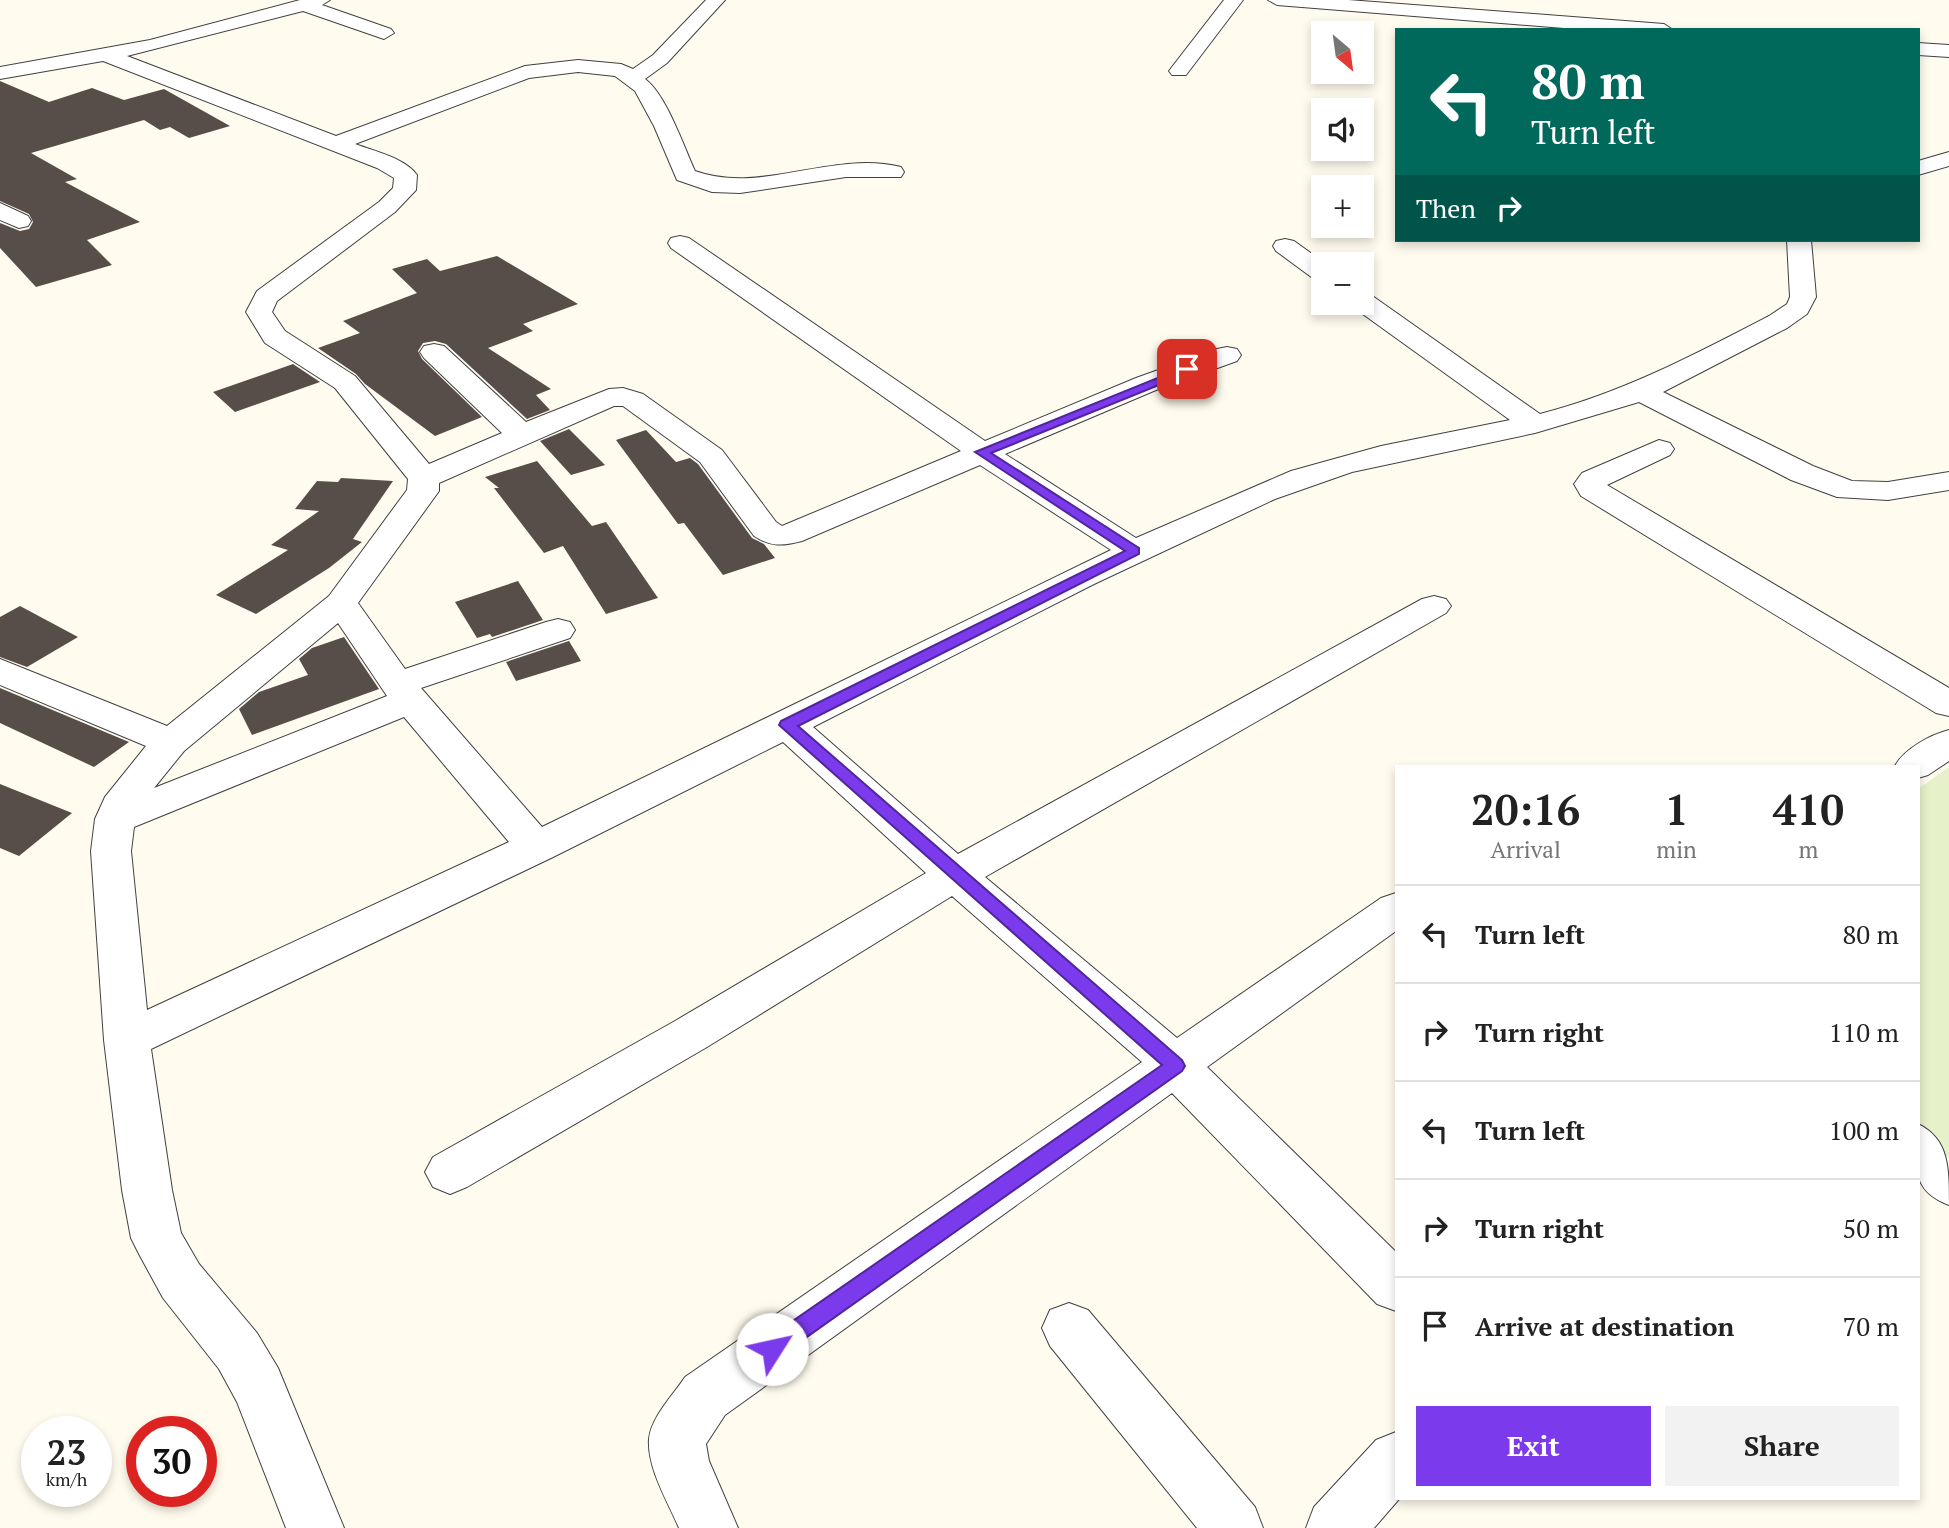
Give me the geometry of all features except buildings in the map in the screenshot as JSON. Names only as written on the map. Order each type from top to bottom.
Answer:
[{"type":"street","points":[[632,79],[660,59],[716,0]]},
{"type":"street","points":[[1179,71],[1234,0]]},
{"type":"street","points":[[1277,0],[1638,28]]},
{"type":"street","points":[[1494,0],[1510,18]]},
{"type":"street","points":[[0,73],[106,55],[184,38],[313,2],[384,33]]},
{"type":"street","points":[[1920,49],[1949,51]]},
{"type":"street","points":[[106,55],[385,163],[406,175],[404,190],[359,230],[266,297],[259,313],[275,337],[345,382],[424,478],[423,491],[341,603],[171,743],[125,797],[115,819],[111,851],[127,1040],[147,1190],[158,1238],[181,1281],[238,1352],[259,1387],[315,1528]]},
{"type":"street","points":[[335,144],[525,72],[578,66],[621,70],[643,87],[665,126],[685,175],[703,181],[740,186],[846,170],[893,172]]},
{"type":"street","points":[[1920,168],[1949,159]]},
{"type":"street","points":[[127,1040],[537,848],[1135,551],[1269,490],[1324,471],[1535,424],[1641,392],[1778,322],[1797,308],[1804,286],[1799,242]]},
{"type":"street","points":[[680,243],[981,452],[1135,551]]},
{"type":"street","points":[[1285,246],[1311,265]]},
{"type":"street","points":[[1374,310],[1535,424]]},
{"type":"street","points":[[434,352],[521,434]]},
{"type":"street","points":[[424,478],[521,434],[611,397],[623,396],[633,400],[712,456],[765,529],[776,536],[806,530],[981,452],[1146,384],[1227,355]]},
{"type":"street","points":[[1641,392],[1802,473],[1848,490],[1888,491],[1949,481]]},
{"type":"street","points":[[1659,449],[1593,480],[1590,484],[1592,489],[1949,704]]},
{"type":"street","points":[[341,603],[404,692],[537,848]]},
{"type":"street","points":[[450,1172],[691,1034],[955,875],[1434,606]]},
{"type":"street","points":[[115,819],[404,692],[558,630]]},
{"type":"street","points":[[0,671],[171,743]]},
{"type":"street","points":[[787,725],[1175,1066],[1395,1286]]},
{"type":"street","points":[[1916,765],[1949,743]]},
{"type":"street","points":[[709,1528],[681,1464],[677,1438],[705,1396],[1395,910]]},
{"type":"street","points":[[1920,1147],[1949,1183]]},
{"type":"street","points":[[1069,1328],[1234,1528]]},
{"type":"street","points":[[1335,1528],[1395,1461]]},
{"type":"green space","points":[[1949,767],[1949,1158],[1920,1125],[1920,788]]},
{"type":"route","points":[[772,1349],[1175,1066],[787,725],[1135,551],[981,452],[1187,369]]}]
